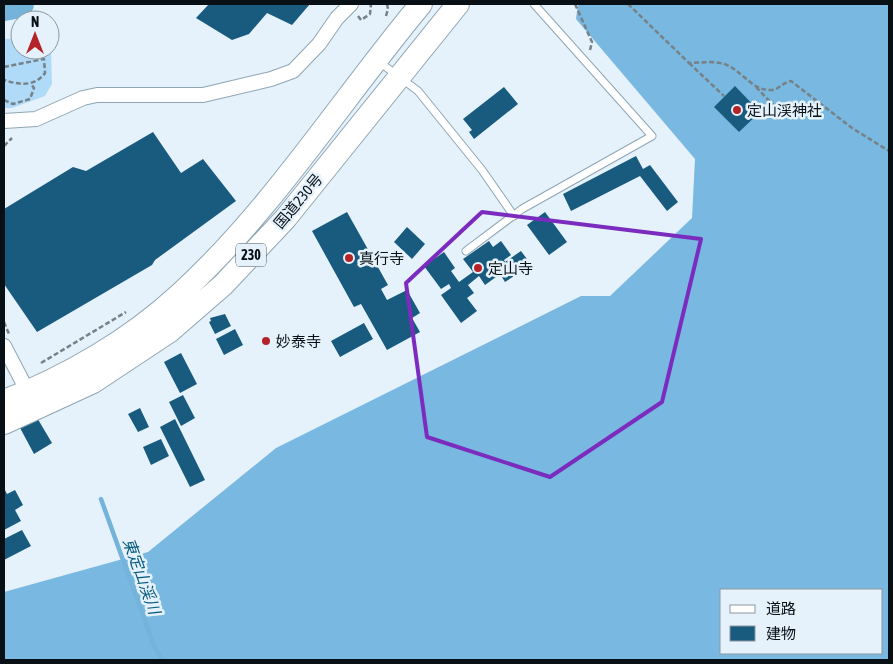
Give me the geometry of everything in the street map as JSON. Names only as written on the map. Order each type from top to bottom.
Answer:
[{"type":"highway","name":"国道230号","points":[[4,423],[32,400],[152,318],[180,294],[224,251],[262,207],[376,59],[421,4]]},
{"type":"highway","name":"国道230号","points":[[4,401],[32,400],[93,382],[162,336],[222,285],[285,219],[458,4]]},
{"type":"street","points":[[4,121],[36,119],[83,98],[97,95],[203,94],[271,79],[293,70],[318,44],[350,4]]},
{"type":"street","points":[[421,4],[442,22]]},
{"type":"street","points":[[8,343],[32,400]]},
{"type":"lane","points":[[466,252],[514,216],[652,136],[534,4]]},
{"type":"lane","points":[[376,59],[418,91],[443,121],[514,216]]},
{"type":"path","points":[[361,20],[370,14],[371,4]]},
{"type":"path","points":[[383,20],[388,10],[387,4]]},
{"type":"path","points":[[575,4],[592,42],[590,53],[584,60]]},
{"type":"path","points":[[628,4],[724,96]]},
{"type":"path","points":[[4,66],[44,60],[45,73],[31,84],[20,85],[4,80]]},
{"type":"path","points":[[688,63],[721,63],[742,74],[780,112]]},
{"type":"path","points":[[754,86],[769,90],[776,89],[784,82],[791,81],[852,128],[889,151]]},
{"type":"path","points":[[4,100],[13,104],[30,98],[34,88],[31,84]]},
{"type":"path","points":[[770,102],[768,109],[776,117]]},
{"type":"path","points":[[4,146],[12,138]]},
{"type":"path","points":[[39,364],[133,307]]},
{"type":"path","points":[[4,322],[8,343]]},
{"type":"highlighted area","points":[[482,212],[701,239],[662,402],[550,477],[427,437],[406,283]]},
{"type":"shaded area","points":[[578,4],[889,4],[889,660],[4,660],[4,592],[148,552],[276,448],[581,296],[610,296],[692,218],[695,159],[576,19]]},
{"type":"shaded area","points":[[4,39],[10,39],[10,60],[51,60],[52,84],[45,96],[12,108],[4,108]]},
{"type":"building","points":[[209,4],[310,4],[292,25],[267,13],[249,34],[232,40],[196,18]]},
{"type":"building","points":[[735,86],[760,112],[739,132],[714,107]]},
{"type":"building","points":[[504,87],[518,104],[474,139],[469,132],[472,130],[463,119]]},
{"type":"building","points":[[153,132],[181,173],[203,159],[236,201],[155,260],[152,265],[37,332],[4,284],[4,209],[73,167],[86,171]]},
{"type":"building","points":[[636,156],[643,169],[650,165],[678,202],[667,211],[640,176],[571,211],[563,194]]},
{"type":"building","points":[[347,212],[388,285],[381,289],[387,300],[407,290],[420,313],[412,318],[420,332],[387,350],[361,304],[354,307],[312,231]]},
{"type":"building","points":[[545,212],[567,242],[549,255],[527,225]]},
{"type":"building","points":[[407,227],[425,244],[412,259],[394,242]]},
{"type":"building","points":[[489,241],[493,247],[501,241],[511,255],[504,260],[505,262],[521,251],[527,259],[511,271],[514,276],[505,282],[500,274],[485,285],[479,276],[468,285],[474,293],[467,298],[477,311],[461,323],[441,295],[451,288],[449,284],[441,289],[424,266],[444,252],[455,268],[451,271],[459,282],[473,272],[463,259]]},
{"type":"building","points":[[225,314],[231,326],[215,334],[209,322],[211,321],[210,318]]},
{"type":"building","points":[[364,323],[373,339],[340,357],[331,341]]},
{"type":"building","points":[[235,329],[243,345],[224,355],[216,339]]},
{"type":"building","points":[[181,353],[197,384],[180,393],[164,362]]},
{"type":"building","points":[[183,395],[195,418],[181,426],[169,402]]},
{"type":"building","points":[[140,408],[149,427],[138,432],[128,414]]},
{"type":"building","points":[[36,416],[52,443],[34,454],[19,426]]},
{"type":"building","points":[[175,419],[205,480],[190,487],[160,427]]},
{"type":"building","points":[[161,439],[169,456],[151,465],[143,447]]},
{"type":"building","points":[[4,488],[7,494],[15,490],[23,505],[15,510],[21,521],[4,530]]},
{"type":"building","points":[[22,530],[31,546],[4,560],[4,539]]},
{"type":"waterway","points":[[4,7],[20,4]]},
{"type":"waterway","name":"東定山渓川","points":[[101,499],[154,646],[162,660]]},
{"type":"place","name":"定山渓神社","points":[[737,110]]},
{"type":"place","name":"真行寺","points":[[349,258]]},
{"type":"place","name":"定山寺","points":[[478,268]]},
{"type":"place","name":"妙泰寺","points":[[266,341]]}]
